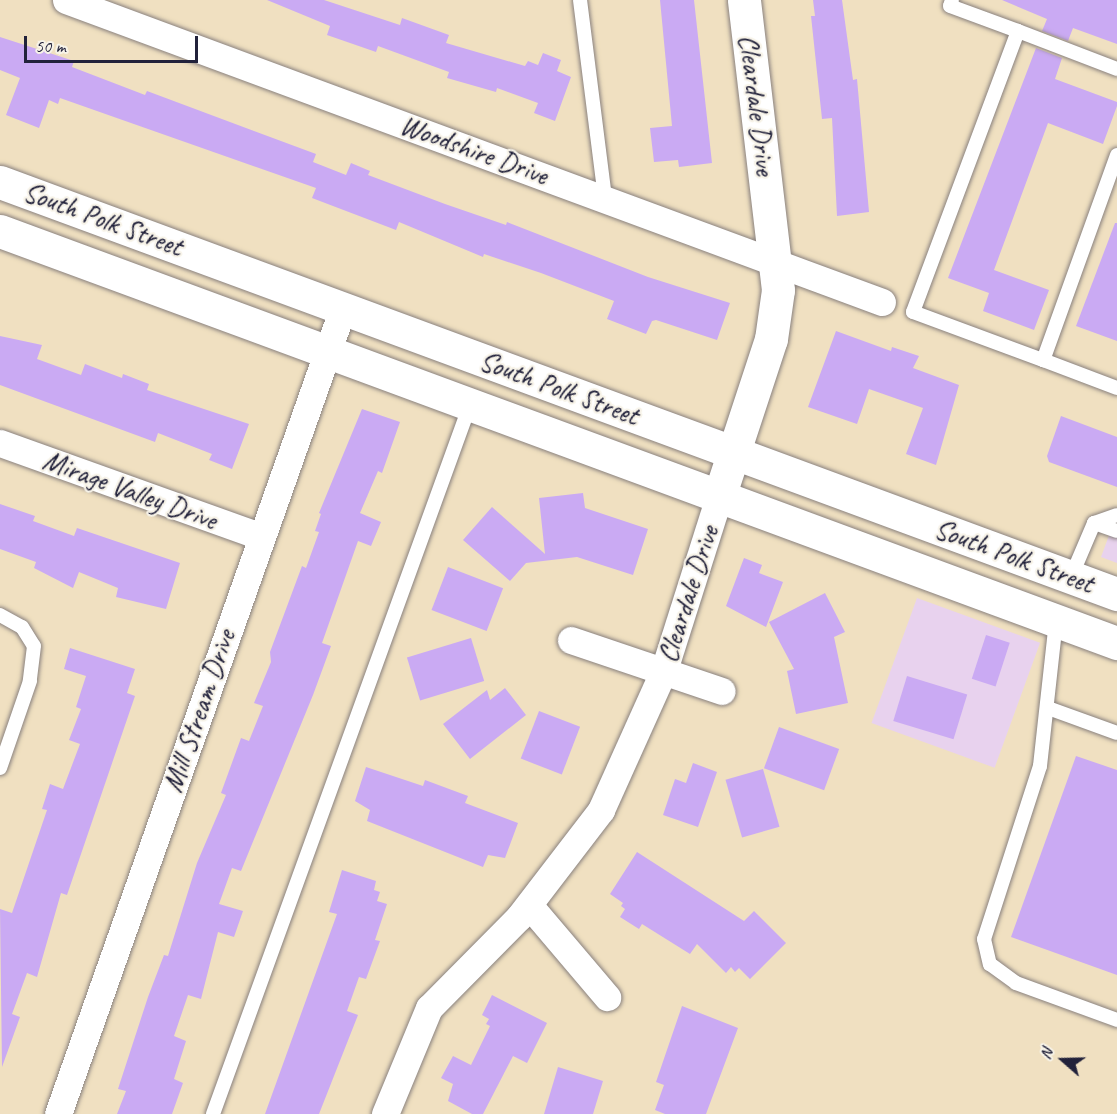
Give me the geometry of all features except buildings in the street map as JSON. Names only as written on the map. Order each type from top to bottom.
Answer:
[{"type":"main road","name":"Cleardale Drive","points":[[719,497],[771,339],[778,290],[777,264],[744,0]]},
{"type":"main road","name":"South Polk Street","points":[[0,182],[1117,594]]},
{"type":"main road","name":"South Polk Street","points":[[0,231],[1117,643]]},
{"type":"main road","points":[[1056,621],[1071,577]]},
{"type":"street","name":"Woodshire Drive","points":[[66,0],[882,302]]},
{"type":"street","name":"Mill Stream Drive","points":[[58,1114],[260,536],[343,308]]},
{"type":"street","name":"Mirage Valley Drive","points":[[0,443],[260,536]]},
{"type":"street","name":"Cleardale Drive","points":[[385,1114],[429,1008],[528,905],[601,810],[664,670],[719,497]]},
{"type":"street","points":[[571,640],[722,691]]},
{"type":"street","points":[[528,905],[607,997]]},
{"type":"lane","points":[[580,0],[605,198]]},
{"type":"lane","points":[[952,0],[950,6],[1117,69]]},
{"type":"lane","points":[[1018,32],[913,312],[1117,387]]},
{"type":"lane","points":[[1043,360],[1117,155]]},
{"type":"lane","points":[[213,1114],[470,405]]},
{"type":"lane","points":[[1071,577],[1094,523],[1117,515]]},
{"type":"lane","points":[[1094,523],[1117,531]]},
{"type":"lane","points":[[0,615],[22,627],[34,646],[30,681],[0,768]]},
{"type":"lane","points":[[1056,621],[1040,766],[984,939],[990,964],[1016,983],[1117,1020]]},
{"type":"lane","points":[[1048,708],[1117,733]]},
{"type":"shaded area","points":[[1117,514],[1117,563],[1101,557]]},
{"type":"shaded area","points":[[917,598],[1040,643],[995,768],[872,723]]}]
